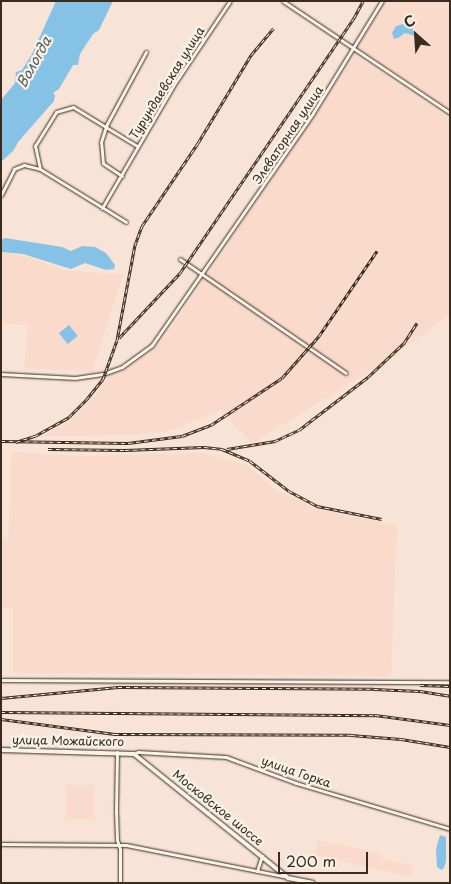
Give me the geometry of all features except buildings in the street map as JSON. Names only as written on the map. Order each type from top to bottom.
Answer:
[{"type":"main road","name":"улица Можайского","points":[[1,750],[118,752],[134,754]]},
{"type":"main road","name":"Московское шоссе","points":[[134,754],[288,878],[312,883]]},
{"type":"street","name":"Турундаевская улица","points":[[102,208],[173,86],[230,1]]},
{"type":"street","points":[[283,1],[450,113]]},
{"type":"street","name":"Элеваторная улица","points":[[1,374],[75,378],[103,374],[122,367],[152,346],[313,113],[382,1]]},
{"type":"street","points":[[122,176],[103,164],[101,142],[106,127],[146,52]]},
{"type":"street","points":[[40,169],[35,146],[56,112],[73,107],[137,146]]},
{"type":"street","points":[[1,195],[8,179],[18,166],[24,165],[40,169],[126,222]]},
{"type":"street","points":[[180,259],[346,373]]},
{"type":"street","points":[[1,680],[450,682]]},
{"type":"street","points":[[118,752],[116,811],[120,883]]},
{"type":"street","name":"улица Горка","points":[[134,754],[138,752],[226,757],[296,783],[450,829]]},
{"type":"street","name":"Московское шоссе","points":[[1,844],[119,845],[288,878]]},
{"type":"street","points":[[257,871],[262,856]]},
{"type":"shaded area","points":[[386,1],[450,1],[450,109],[357,47]]},
{"type":"shaded area","points":[[355,55],[450,119],[450,314],[391,358],[252,444],[221,410],[179,428],[156,433],[43,436],[71,420],[89,403],[112,374],[134,364],[163,340]]},
{"type":"shaded area","points":[[1,252],[28,257],[64,270],[123,275],[92,372],[24,368],[28,326],[1,323]]},
{"type":"shaded area","points":[[12,452],[82,456],[203,453],[247,465],[277,491],[326,511],[397,525],[391,676],[13,673],[13,608],[1,608],[1,539],[8,539]]},
{"type":"shaded area","points":[[66,785],[94,785],[94,819],[66,819]]},
{"type":"shaded area","points":[[318,840],[382,854],[382,859],[414,866],[411,877],[315,855]]},
{"type":"water","name":"Вологда","points":[[56,1],[113,1],[99,30],[93,34],[80,54],[78,65],[73,65],[59,89],[53,93],[55,95],[54,101],[19,141],[13,151],[1,162],[1,100],[15,83],[16,72],[22,70],[32,54]]},
{"type":"water","points":[[410,22],[415,36],[405,33],[394,39],[392,33],[396,26]]},
{"type":"water","points":[[5,238],[62,247],[71,251],[82,246],[95,247],[106,253],[115,265],[114,269],[106,270],[85,263],[71,269],[23,254],[2,252],[1,240]]},
{"type":"water","points":[[69,325],[78,336],[68,344],[59,333]]},
{"type":"water","points":[[440,835],[446,837],[446,861],[444,868],[441,870],[437,867],[436,849]]},
{"type":"railway","points":[[119,338],[180,273],[354,18],[363,1]]},
{"type":"railway","points":[[16,442],[35,436],[69,417],[103,379],[117,340],[135,245],[142,226],[198,143],[251,55],[274,28]]},
{"type":"railway","points":[[1,441],[128,443],[182,436],[211,425],[282,378],[319,336],[377,251]]},
{"type":"railway","points":[[227,449],[275,441],[299,430],[368,377],[404,343],[417,323]]},
{"type":"railway","points":[[48,449],[125,450],[204,447],[222,449],[250,461],[289,491],[317,506],[382,519]]},
{"type":"railway","points":[[420,685],[450,686]]},
{"type":"railway","points":[[1,698],[118,687],[374,689],[420,691],[450,696]]},
{"type":"railway","points":[[1,712],[375,715],[450,725]]},
{"type":"railway","points":[[1,719],[115,734],[351,735],[401,739],[450,747]]}]
